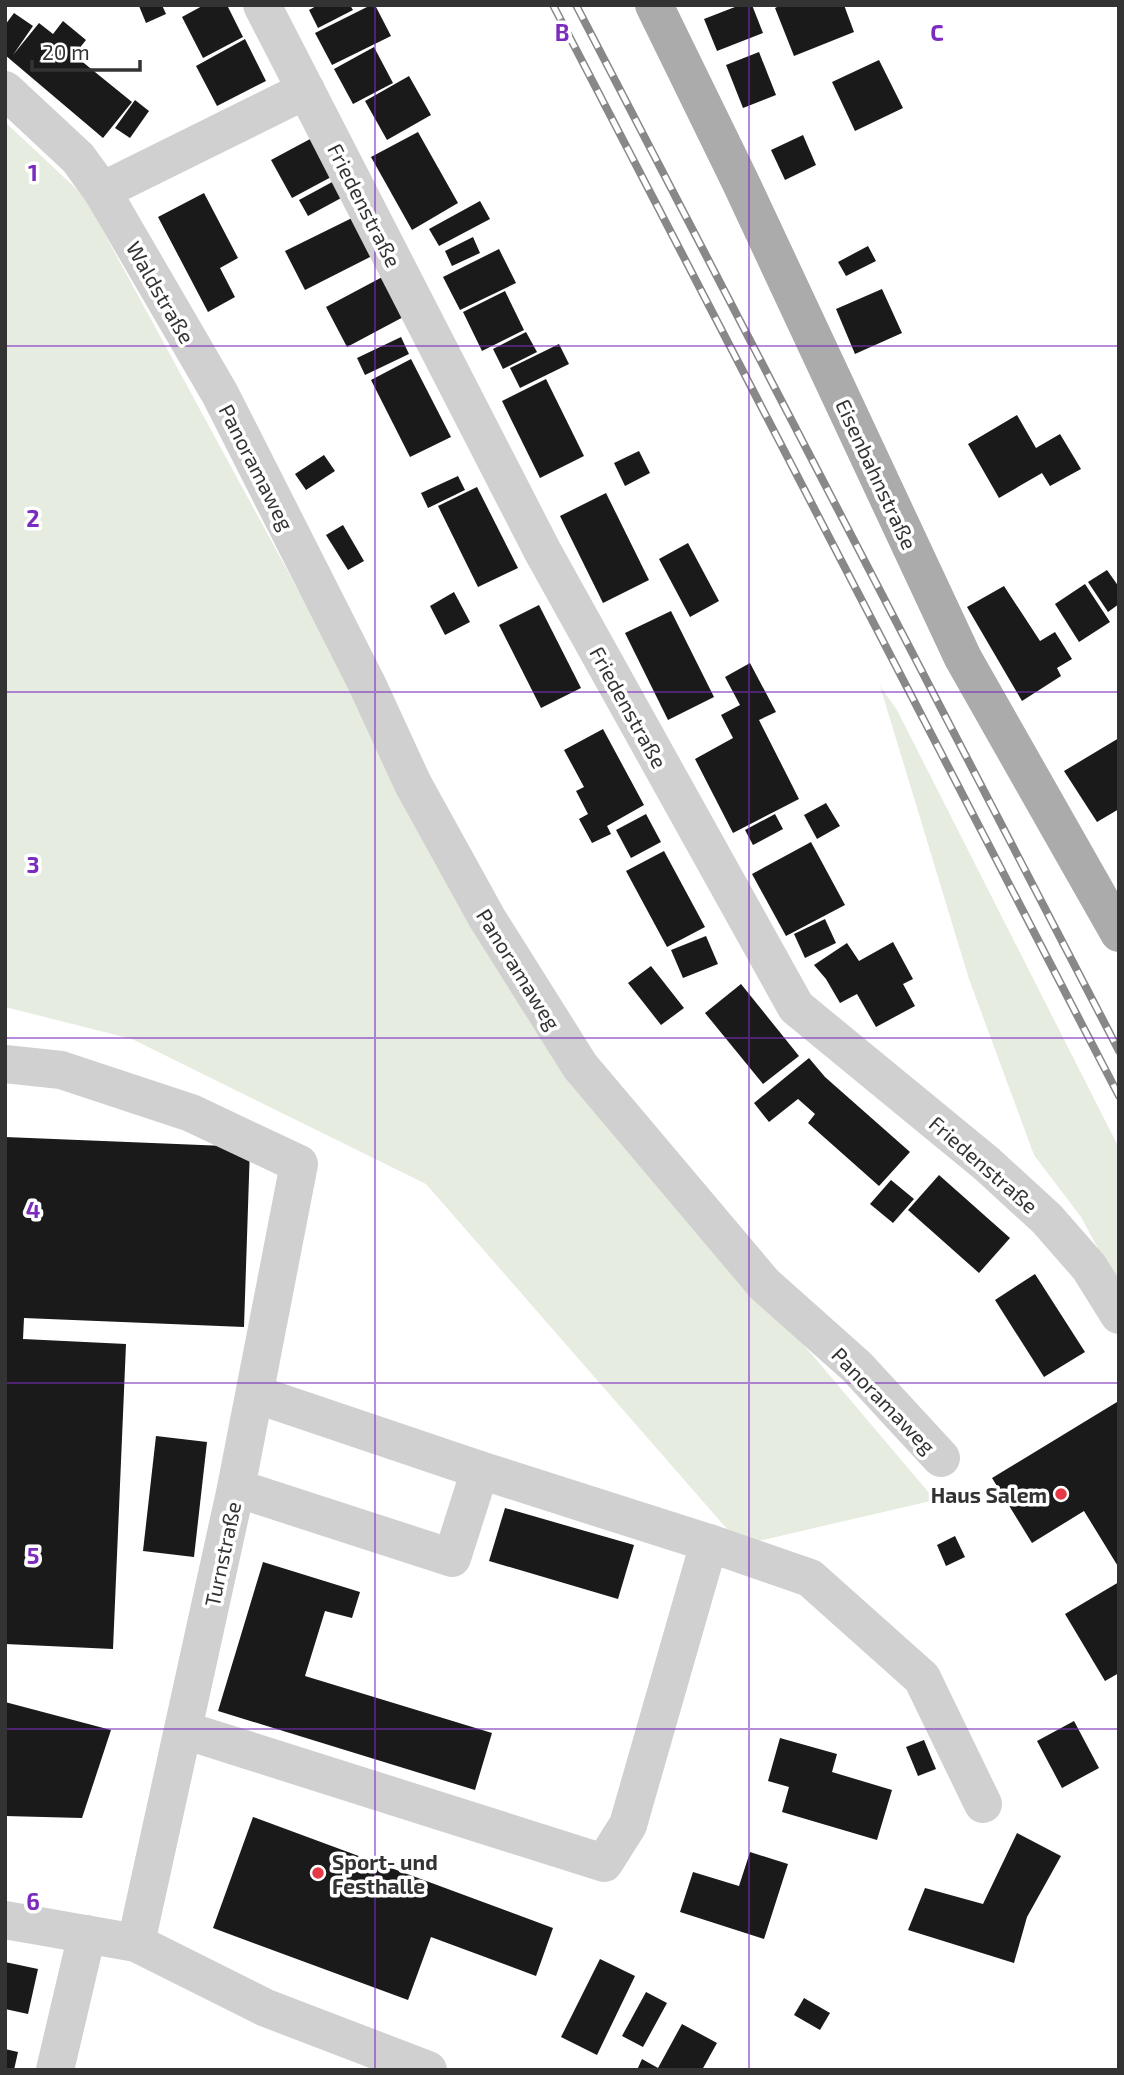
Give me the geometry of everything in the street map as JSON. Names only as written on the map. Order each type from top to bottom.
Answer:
[{"type":"main road","name":"Eisenbahnstraße","points":[[654,5],[740,181],[963,657],[1119,933]]},
{"type":"street","name":"Friedenstraße","points":[[262,5],[543,552],[796,1007],[987,1164],[1047,1219],[1089,1267],[1119,1315]]},
{"type":"street","name":"Waldstraße","points":[[5,90],[78,159],[102,191],[220,394]]},
{"type":"street","points":[[102,191],[306,90]]},
{"type":"street","name":"Panoramaweg","points":[[220,394],[367,684],[413,784],[487,918],[580,1066],[764,1283],[857,1367],[941,1458]]},
{"type":"street","name":"Turnstraße","points":[[5,1064],[61,1070],[191,1113],[299,1164],[236,1488],[136,1942]]},
{"type":"street","points":[[255,1394],[810,1578],[922,1678],[983,1804]]},
{"type":"street","points":[[236,1488],[452,1558],[480,1470]]},
{"type":"street","points":[[184,1730],[604,1863],[628,1825],[709,1543]]},
{"type":"street","points":[[5,1920],[136,1942],[266,2008],[428,2070]]},
{"type":"street","points":[[55,2070],[88,1934]]},
{"type":"shaded area","points":[[5,122],[84,196],[418,811],[583,1084],[935,1500],[741,1545],[426,1184],[132,1039],[5,1007]]},
{"type":"shaded area","points":[[880,686],[897,710],[1119,1148],[1119,1287],[1081,1217],[1034,1155],[969,979]]},
{"type":"building","points":[[162,5],[166,14],[146,23],[139,6]]},
{"type":"building","points":[[204,5],[227,5],[243,37],[203,58],[182,17]]},
{"type":"building","points":[[318,5],[350,5],[353,10],[318,28],[309,10]]},
{"type":"building","points":[[375,5],[391,36],[332,65],[315,33]]},
{"type":"building","points":[[740,5],[752,5],[763,33],[717,51],[704,19]]},
{"type":"building","points":[[781,5],[844,5],[854,32],[794,56],[775,8]]},
{"type":"building","points":[[14,13],[33,26],[13,55],[39,23],[53,34],[63,21],[86,40],[74,55],[132,102],[103,138],[5,55],[5,25]]},
{"type":"building","points":[[245,39],[266,81],[217,106],[196,66]]},
{"type":"building","points":[[374,47],[393,83],[353,104],[334,69]]},
{"type":"building","points":[[759,52],[776,95],[743,108],[726,65]]},
{"type":"building","points":[[879,60],[903,108],[855,131],[832,82]]},
{"type":"building","points":[[409,76],[431,115],[387,140],[365,101]]},
{"type":"building","points":[[135,100],[149,111],[130,138],[115,128]]},
{"type":"building","points":[[418,132],[458,203],[412,230],[371,157]]},
{"type":"building","points":[[803,135],[816,165],[785,180],[771,150]]},
{"type":"building","points":[[312,138],[333,176],[292,198],[271,160]]},
{"type":"building","points":[[334,181],[343,197],[308,216],[299,200]]},
{"type":"building","points":[[204,193],[238,258],[220,268],[235,297],[208,312],[158,217]]},
{"type":"building","points":[[480,201],[490,219],[439,246],[429,229]]},
{"type":"building","points":[[354,217],[374,255],[305,290],[285,251]]},
{"type":"building","points":[[473,237],[480,253],[452,266],[445,251]]},
{"type":"building","points":[[868,246],[876,261],[846,276],[838,262]]},
{"type":"building","points":[[499,249],[516,283],[460,310],[443,277]]},
{"type":"building","points":[[386,275],[407,315],[347,347],[326,307]]},
{"type":"building","points":[[882,289],[902,333],[855,354],[836,309]]},
{"type":"building","points":[[505,291],[524,330],[482,351],[463,312]]},
{"type":"building","points":[[526,332],[537,352],[503,369],[493,349]]},
{"type":"building","points":[[401,337],[409,354],[365,375],[357,358]]},
{"type":"building","points":[[559,344],[569,364],[520,388],[510,368]]},
{"type":"building","points":[[411,359],[451,437],[410,457],[371,380]]},
{"type":"building","points":[[546,379],[584,456],[540,478],[502,401]]},
{"type":"building","points":[[1017,415],[1036,448],[1060,434],[1081,469],[1050,486],[1042,473],[999,498],[968,444]]},
{"type":"building","points":[[639,451],[650,473],[625,486],[614,463]]},
{"type":"building","points":[[324,455],[335,471],[306,490],[295,474]]},
{"type":"building","points":[[458,476],[465,490],[428,508],[421,493]]},
{"type":"building","points":[[477,487],[518,568],[478,587],[438,506]]},
{"type":"building","points":[[606,493],[649,580],[603,603],[560,516]]},
{"type":"building","points":[[343,525],[364,561],[348,570],[326,535]]},
{"type":"building","points":[[688,543],[719,601],[690,617],[659,559]]},
{"type":"building","points":[[1107,570],[1119,587],[1119,604],[1108,612],[1088,582]]},
{"type":"building","points":[[1085,584],[1110,622],[1079,642],[1055,604]]},
{"type":"building","points":[[1004,586],[1040,641],[1055,632],[1072,659],[1057,668],[1061,676],[1022,701],[967,607]]},
{"type":"building","points":[[454,592],[470,622],[445,635],[430,606]]},
{"type":"building","points":[[539,605],[581,688],[541,708],[499,625]]},
{"type":"building","points":[[671,611],[714,697],[668,720],[625,633]]},
{"type":"building","points":[[750,663],[776,712],[759,720],[799,799],[733,833],[695,759],[733,738],[721,715],[740,705],[725,677]]},
{"type":"building","points":[[603,729],[644,805],[607,826],[611,834],[592,843],[579,819],[588,814],[576,791],[584,787],[564,750]]},
{"type":"building","points":[[1119,738],[1119,809],[1097,822],[1064,771]]},
{"type":"building","points":[[826,803],[840,826],[817,839],[804,815]]},
{"type":"building","points":[[646,814],[661,842],[631,858],[616,830]]},
{"type":"building","points":[[775,814],[783,829],[753,845],[745,830]]},
{"type":"building","points":[[811,842],[845,905],[786,936],[752,874]]},
{"type":"building","points":[[664,851],[705,927],[667,947],[626,871]]},
{"type":"building","points":[[825,919],[836,943],[805,958],[794,934]]},
{"type":"building","points":[[706,936],[718,964],[683,978],[671,950]]},
{"type":"building","points":[[893,942],[913,979],[903,984],[915,1006],[876,1027],[857,994],[840,1003],[814,965],[847,943],[859,961]]},
{"type":"building","points":[[651,966],[684,1008],[661,1025],[628,983]]},
{"type":"building","points":[[741,984],[799,1056],[763,1084],[705,1013]]},
{"type":"building","points":[[809,1058],[825,1077],[910,1152],[879,1186],[808,1123],[815,1114],[798,1099],[769,1122],[754,1103]]},
{"type":"building","points":[[5,1137],[250,1147],[244,1327],[24,1318],[23,1339],[126,1344],[113,1649],[5,1644]]},
{"type":"building","points":[[939,1175],[1010,1238],[979,1273],[908,1210]]},
{"type":"building","points":[[891,1180],[914,1199],[893,1223],[870,1204]]},
{"type":"building","points":[[1035,1274],[1085,1352],[1044,1377],[995,1300]]},
{"type":"building","name":"Haus Salem","points":[[1117,1402],[1119,1568],[1084,1511],[1032,1543],[992,1478]]},
{"type":"building","points":[[156,1436],[207,1442],[194,1557],[143,1551]]},
{"type":"building","points":[[505,1508],[634,1545],[618,1599],[489,1561]]},
{"type":"building","points":[[955,1536],[965,1557],[946,1566],[937,1545]]},
{"type":"building","points":[[263,1562],[360,1592],[352,1618],[325,1611],[305,1676],[492,1733],[475,1790],[218,1711]]},
{"type":"building","points":[[1119,1582],[1119,1673],[1105,1681],[1065,1614]]},
{"type":"building","points":[[5,1702],[111,1730],[82,1818],[5,1816]]},
{"type":"building","points":[[1074,1721],[1099,1768],[1062,1788],[1037,1741]]},
{"type":"building","points":[[780,1738],[837,1754],[832,1772],[892,1790],[877,1840],[782,1812],[789,1787],[768,1781]]},
{"type":"building","points":[[924,1740],[936,1769],[918,1776],[906,1747]]},
{"type":"building","name":"Sport- und Festhalle","points":[[253,1817],[553,1928],[536,1976],[431,1937],[408,2000],[213,1928]]},
{"type":"building","points":[[1017,1833],[1061,1856],[1027,1917],[1014,1963],[908,1930],[925,1888],[983,1904]]},
{"type":"building","points":[[750,1852],[788,1864],[764,1939],[680,1912],[693,1872],[739,1886]]},
{"type":"building","points":[[600,1959],[635,1976],[597,2055],[561,2037]]},
{"type":"building","points":[[5,1962],[38,1969],[28,2014],[5,2009]]},
{"type":"building","points":[[646,1992],[667,2003],[643,2047],[622,2036]]},
{"type":"building","points":[[804,1998],[830,2013],[820,2030],[794,2015]]},
{"type":"building","points":[[682,2024],[717,2043],[702,2070],[637,2070],[642,2059],[658,2068]]},
{"type":"building","points":[[5,2049],[18,2052],[14,2070],[5,2070]]},
{"type":"railway","points":[[553,5],[1119,1096]]},
{"type":"railway","points":[[576,5],[1119,1051]]},
{"type":"place","name":"Haus Salem","points":[[1061,1494]]},
{"type":"place","name":"Sport- und Festhalle","points":[[318,1873]]}]
